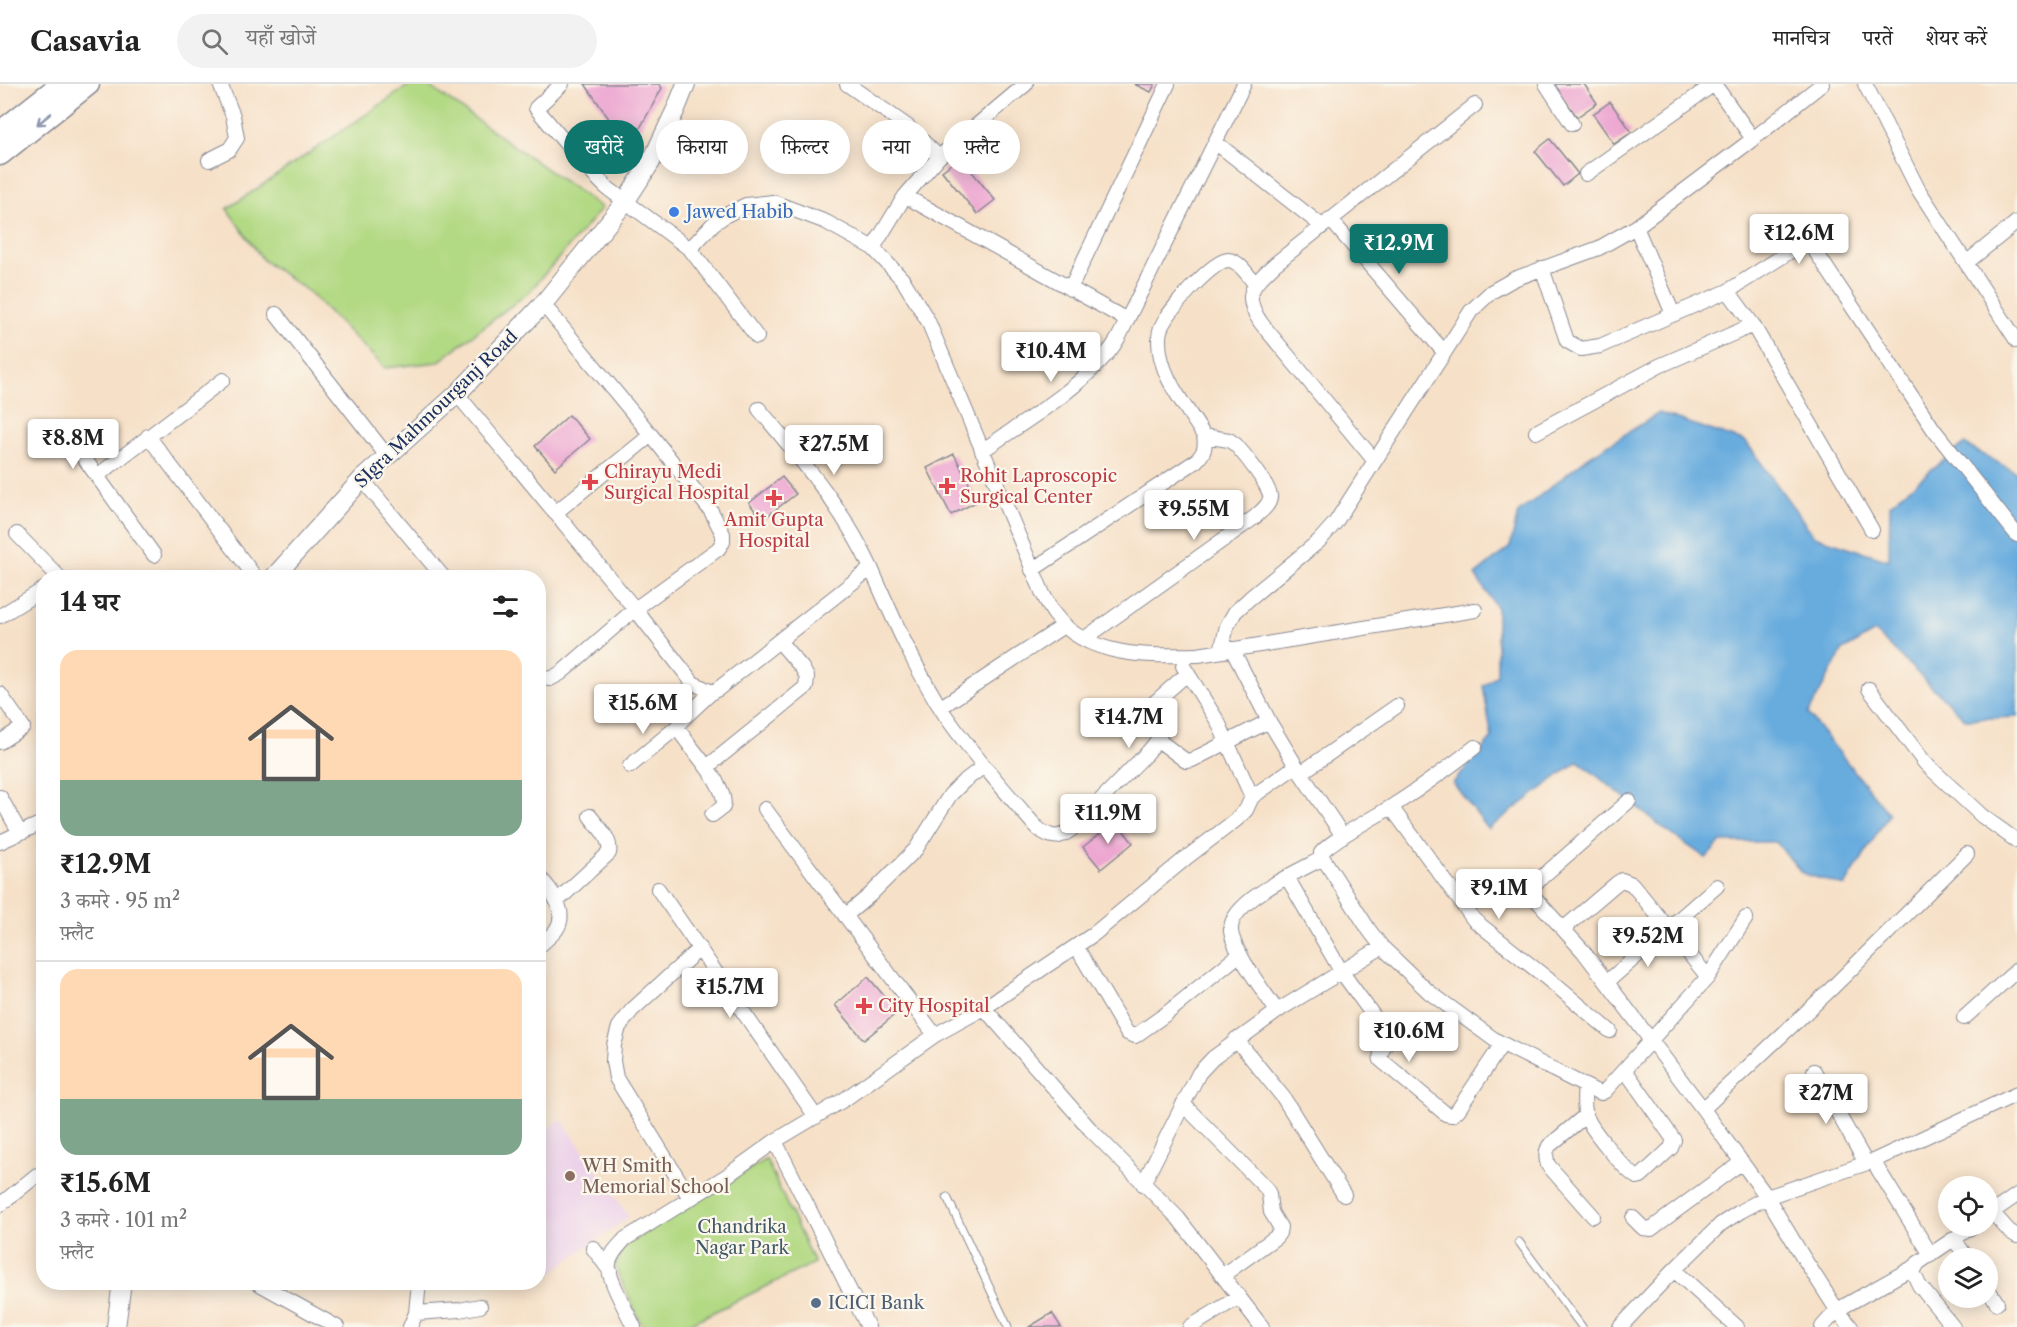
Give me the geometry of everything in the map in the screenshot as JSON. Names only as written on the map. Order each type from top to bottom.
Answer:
[{"type":"main road","points":[[0,134],[62,84]]},
{"type":"main road","points":[[0,154],[88,84]]},
{"type":"street","points":[[209,159],[229,150],[237,138],[234,116],[220,84]]},
{"type":"street","points":[[562,84],[536,108],[584,165],[606,187],[690,249],[757,337]]},
{"type":"street","name":"SIgra Mahmourganj Road","points":[[282,570],[362,479],[457,394],[543,304],[625,202],[651,162],[686,84]]},
{"type":"street","points":[[847,84],[907,126],[939,157]]},
{"type":"street","points":[[873,248],[905,196],[939,157],[1026,84]]},
{"type":"street","points":[[1070,289],[1168,84]]},
{"type":"street","points":[[982,451],[1089,372],[1117,340],[1244,84]]},
{"type":"street","points":[[1546,84],[1572,124]]},
{"type":"street","points":[[1586,174],[1714,84],[1754,139]]},
{"type":"street","points":[[1343,837],[1298,769],[1226,650],[1227,626],[1235,612],[1324,535],[1352,500],[1374,460],[1471,311],[1491,292],[1514,279],[1599,248],[1636,227],[1754,139],[1822,84]]},
{"type":"street","points":[[1865,84],[1918,189],[2017,341]]},
{"type":"street","points":[[1374,460],[1255,313],[1250,300],[1251,291],[1275,264],[1475,105]]},
{"type":"street","points":[[1215,142],[1326,222],[1444,352]]},
{"type":"street","points":[[905,196],[1127,320]]},
{"type":"street","points":[[690,249],[713,224],[726,215],[746,205],[773,202],[826,222],[873,248],[903,280],[924,313],[1032,570],[1055,615],[1091,643],[1124,653],[1198,655],[1474,610]]},
{"type":"street","points":[[1966,263],[2017,222]]},
{"type":"street","points":[[1636,227],[1673,314]]},
{"type":"street","points":[[1542,268],[1567,341],[1581,349],[1600,346],[1728,291],[1808,240],[1934,430],[2014,525]]},
{"type":"street","points":[[1032,570],[1196,461],[1203,454],[1204,436],[1162,364],[1159,350],[1160,328],[1188,293],[1211,268],[1220,262],[1234,261],[1255,284]]},
{"type":"street","points":[[1728,291],[1754,325],[1872,530]]},
{"type":"street","points":[[543,304],[711,511],[723,534],[723,542],[718,549],[635,609],[561,673],[550,679],[546,678]]},
{"type":"street","points":[[276,314],[387,456]]},
{"type":"street","points":[[1536,432],[1659,366],[1754,325]]},
{"type":"street","points":[[97,476],[223,380]]},
{"type":"street","points":[[457,394],[635,609],[693,683],[712,692]]},
{"type":"street","points":[[759,409],[830,496],[857,538],[912,657],[941,707],[984,766],[1037,828],[1047,836],[1058,837],[1072,829],[1158,740],[1160,734],[1158,726],[1151,720],[1149,712],[1154,703],[1188,673]]},
{"type":"street","points":[[555,513],[651,435]]},
{"type":"street","points":[[148,436],[250,570]]},
{"type":"street","points":[[1084,639],[1255,517],[1270,501],[1271,495],[1266,486],[1236,445],[1229,440],[1204,436]]},
{"type":"street","points":[[74,444],[154,555]]},
{"type":"street","points":[[362,479],[437,570]]},
{"type":"street","points":[[17,534],[52,570]]},
{"type":"street","points":[[630,766],[677,728],[681,721],[712,692],[871,568]]},
{"type":"street","points":[[0,616],[36,594]]},
{"type":"street","points":[[941,707],[1065,625]]},
{"type":"street","points":[[707,767],[806,687],[807,677],[802,668],[779,641]]},
{"type":"street","points":[[1176,655],[1218,722],[1252,797]]},
{"type":"street","points":[[1869,689],[1925,762],[1982,816],[2017,841]]},
{"type":"street","points":[[0,694],[23,727],[0,742]]},
{"type":"street","points":[[634,1327],[608,1266],[613,1253],[625,1239],[728,1175],[775,1141],[816,1118],[935,1035],[984,1008],[1094,934],[1236,820],[1246,810],[1252,797],[1397,706]]},
{"type":"street","points":[[1158,740],[1186,761],[1192,760],[1269,721]]},
{"type":"street","points":[[677,728],[707,767],[724,796],[723,807],[712,815]]},
{"type":"street","points":[[1475,747],[1432,781],[1323,850],[1321,854],[1382,947],[1446,1006],[1502,1044],[1601,1093],[1609,1087],[1708,977],[1746,918]]},
{"type":"street","points":[[845,916],[870,895],[916,849],[950,795],[984,766]]},
{"type":"street","points":[[0,797],[20,833]]},
{"type":"street","points":[[1629,801],[1542,877],[1531,891],[1533,896],[1607,982],[1703,1109],[1767,1197],[1851,1327]]},
{"type":"street","points":[[1391,807],[1474,920],[1610,1031]]},
{"type":"street","points":[[765,809],[935,1035]]},
{"type":"street","points":[[557,901],[609,853],[611,847],[609,841],[590,816]]},
{"type":"street","points":[[0,842],[36,826]]},
{"type":"street","points":[[1703,1109],[1831,989],[1967,854]]},
{"type":"street","points":[[1277,1011],[1240,954],[1232,935],[1231,923],[1250,900],[1259,893],[1323,858]]},
{"type":"street","points":[[1287,877],[1341,971],[1388,1036],[1380,1056],[1384,1063],[1449,1115],[1458,1110],[1502,1044]]},
{"type":"street","points":[[1563,929],[1622,880],[1632,885],[1708,977]]},
{"type":"street","points":[[546,885],[557,901],[560,920],[556,930],[546,939]]},
{"type":"street","points":[[1607,982],[1718,886]]},
{"type":"street","points":[[658,889],[816,1118]]},
{"type":"street","points":[[1076,946],[1127,1033],[1135,1036],[1240,954]]},
{"type":"street","points":[[1143,1184],[1199,1073],[1213,1058],[1277,1011],[1382,947]]},
{"type":"street","points":[[690,1198],[616,1078],[613,1061],[619,1027],[632,1010],[700,948]]},
{"type":"street","points":[[1964,1018],[2017,970]]},
{"type":"street","points":[[984,1008],[1059,1095],[1178,1218],[1262,1327]]},
{"type":"street","points":[[1236,1040],[1289,1106],[1344,1195]]},
{"type":"street","points":[[1585,1086],[1586,1115],[1589,1122],[1626,1169],[1637,1177],[1674,1144],[1672,1136],[1624,1070]]},
{"type":"street","points":[[1814,1071],[1869,1162],[1931,1255]]},
{"type":"street","points":[[1620,1327],[1721,1224],[1767,1197],[1869,1162],[2017,1094]]},
{"type":"street","points":[[1183,1104],[1266,1188],[1271,1212],[1280,1227],[1276,1237],[1223,1275]]},
{"type":"street","points":[[1586,1115],[1549,1146],[1546,1158],[1548,1165],[1593,1216]]},
{"type":"street","points":[[775,1141],[868,1327]]},
{"type":"street","points":[[1633,1218],[1643,1228],[1651,1229],[1742,1162]]},
{"type":"street","points":[[0,1205],[36,1177]]},
{"type":"street","points":[[1998,1208],[2017,1195]]},
{"type":"street","points":[[1998,1222],[2017,1236]]},
{"type":"street","points":[[1822,1327],[1838,1310],[1914,1268],[1958,1236]]},
{"type":"street","points":[[1954,1239],[1960,1248]]},
{"type":"street","points":[[593,1248],[610,1271]]},
{"type":"street","points":[[1914,1268],[1913,1272],[1919,1285],[1953,1327]]},
{"type":"street","points":[[1674,1270],[1737,1327]]},
{"type":"street","points":[[116,1327],[121,1290]]},
{"type":"street","points":[[270,1290],[337,1327]]},
{"type":"street","points":[[410,1327],[416,1313],[418,1290]]},
{"type":"street","points":[[1190,1327],[1239,1297]]},
{"type":"street","points":[[416,1313],[451,1311],[480,1306]]},
{"type":"lane","points":[[947,1197],[1008,1327]]},
{"type":"lane","points":[[1519,1242],[1582,1327]]},
{"type":"shaded area","name":"WH Smith Memorial School","points":[[561,1119],[629,1217],[546,1276],[546,1129]]},
{"type":"green space","points":[[411,84],[426,84],[602,208],[529,292],[438,362],[385,368],[309,292],[263,260],[227,209]]},
{"type":"green space","name":"Chandrika Nagar Park","points":[[766,1159],[814,1263],[683,1327],[643,1327],[615,1267],[624,1246]]},
{"type":"water","points":[[1659,413],[1746,442],[1814,536],[1889,560],[1890,504],[1964,444],[2017,473],[2017,717],[1965,719],[1875,632],[1843,650],[1808,714],[1889,814],[1845,886],[1802,873],[1776,842],[1721,842],[1706,858],[1667,831],[1578,761],[1488,829],[1453,783],[1492,738],[1483,686],[1497,675],[1497,608],[1475,575],[1510,547],[1518,513],[1587,458]]},
{"type":"building","points":[[585,84],[659,84],[662,88],[644,121],[610,120]]},
{"type":"building","points":[[1134,84],[1155,84],[1151,92]]},
{"type":"building","points":[[1554,84],[1584,84],[1597,103],[1577,117]]},
{"type":"building","points":[[1610,102],[1632,132],[1614,144],[1593,114]]},
{"type":"building","points":[[1550,139],[1578,174],[1563,186],[1535,151]]},
{"type":"building","points":[[944,174],[974,174],[995,200],[977,214]]},
{"type":"building","points":[[569,415],[590,439],[555,469],[535,446]]},
{"type":"building","points":[[954,454],[978,501],[951,515],[927,468]]},
{"type":"building","points":[[782,477],[796,494],[762,520],[749,503]]},
{"type":"building","points":[[1116,821],[1133,843],[1101,869],[1083,847]]},
{"type":"building","points":[[868,977],[898,1012],[864,1040],[835,1005]]},
{"type":"building","points":[[1052,1313],[1061,1327],[1029,1327]]},
{"type":"place","name":"Jawed Habib","points":[[674,212]]},
{"type":"place","name":"Chirayu Medi Surgical Hospital","points":[[590,482]]},
{"type":"place","name":"Rohit Laproscopic Surgical Center","points":[[947,486]]},
{"type":"place","name":"Amit Gupta Hospital","points":[[774,498]]},
{"type":"place","name":"City Hospital","points":[[864,1006]]},
{"type":"place","name":"WH Smith Memorial School","points":[[570,1176]]},
{"type":"place","name":"ICICI Bank","points":[[816,1303]]}]
